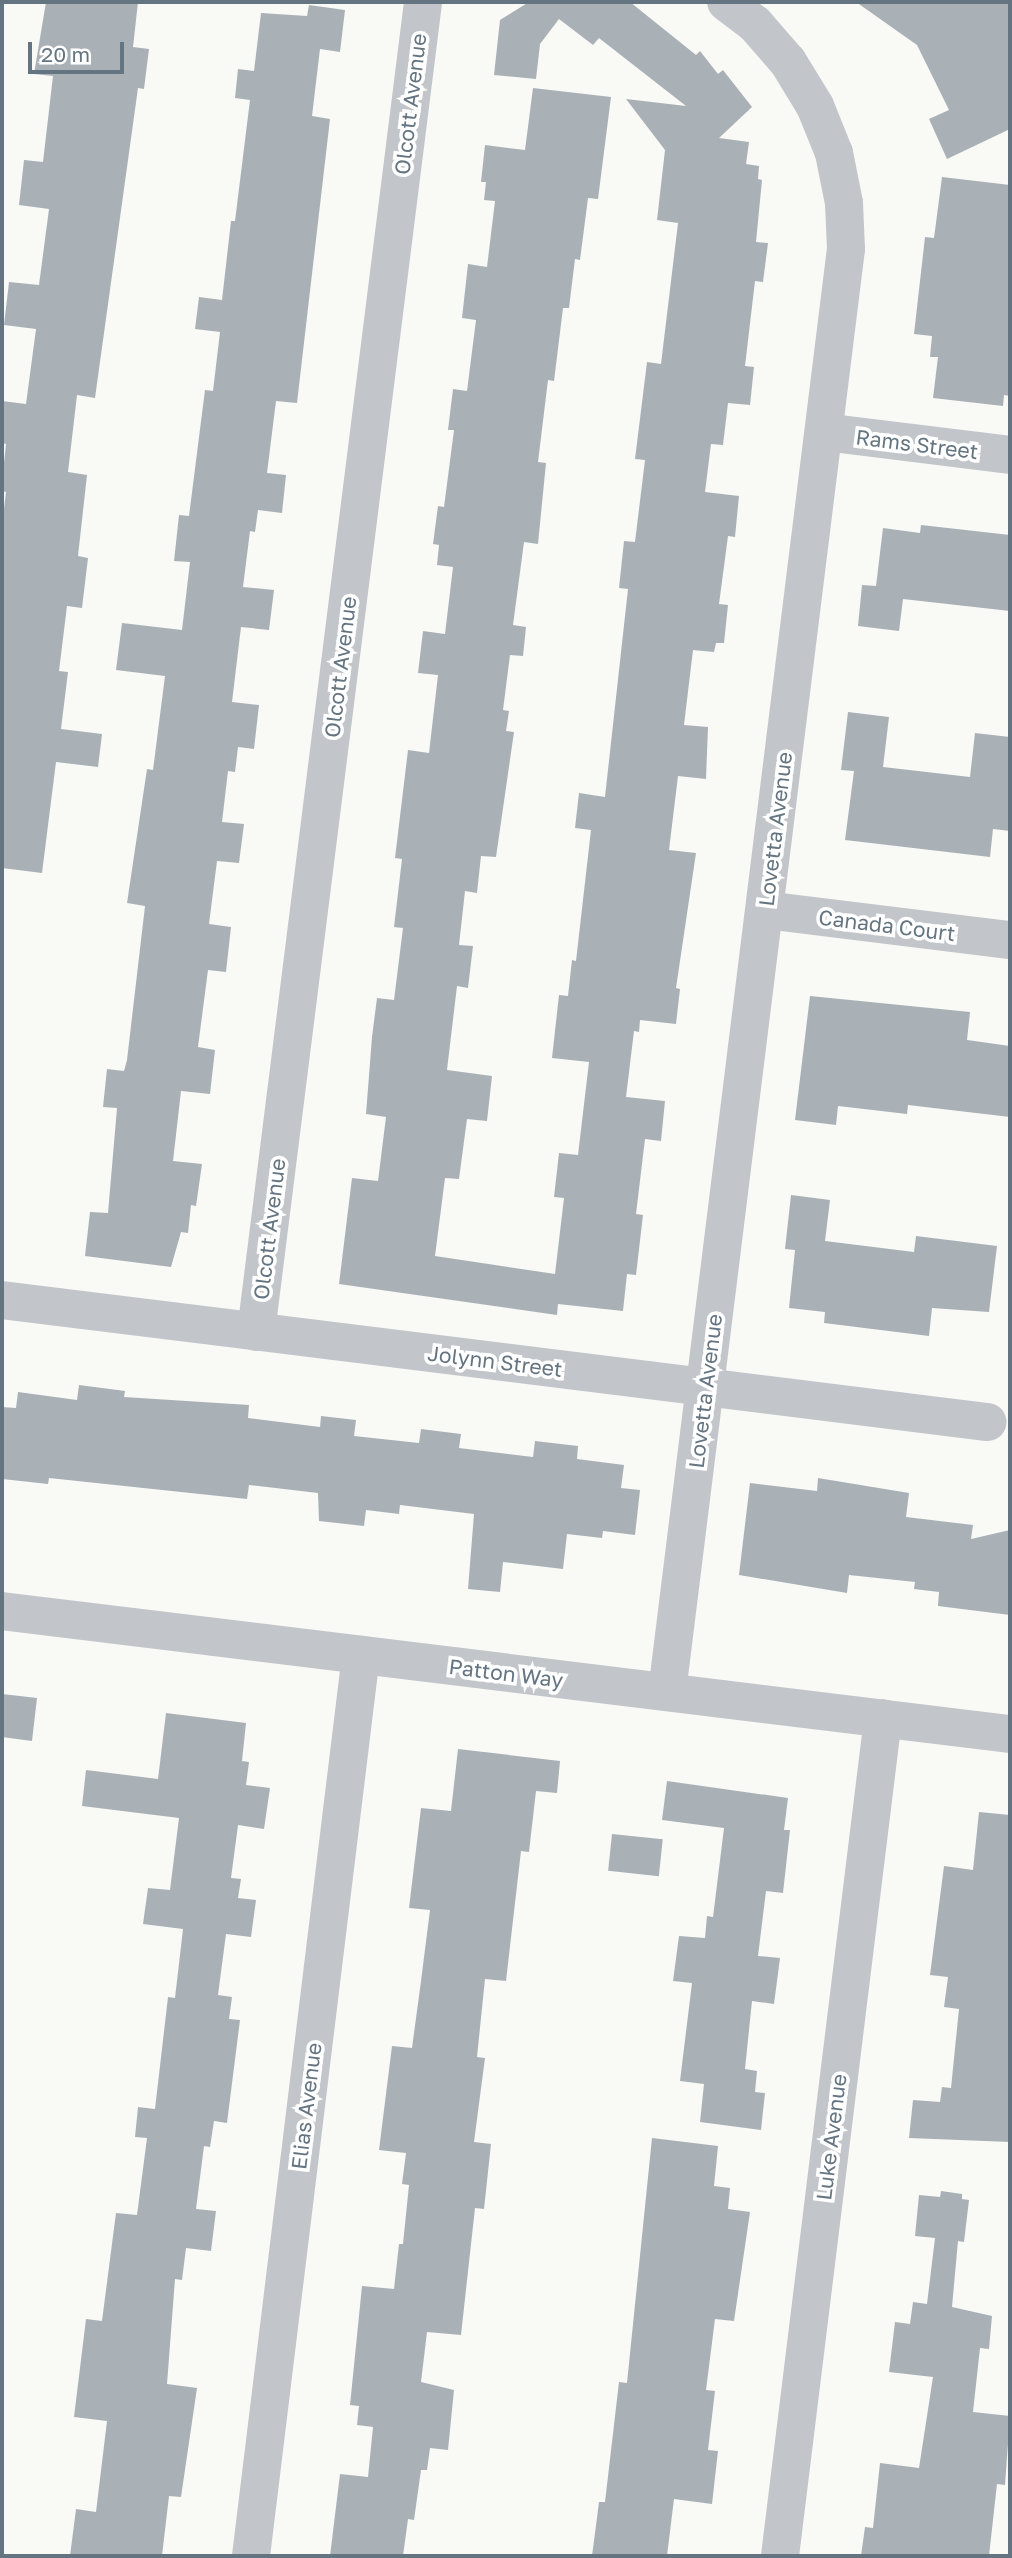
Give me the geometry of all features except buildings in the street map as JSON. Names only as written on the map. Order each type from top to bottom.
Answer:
[{"type":"street","name":"Olcott Avenue","points":[[256,1332],[423,2]]},
{"type":"street","name":"Lovetta Avenue","points":[[667,1692],[846,248],[844,203],[834,153],[815,106],[788,62],[755,24],[726,2]]},
{"type":"street","name":"Rams Street","points":[[824,432],[1010,455]]},
{"type":"street","name":"Canada Court","points":[[765,910],[1010,940]]},
{"type":"street","name":"Jolynn Street","points":[[2,1300],[987,1422]]},
{"type":"street","name":"Patton Way","points":[[2,1611],[1010,1734]]},
{"type":"street","name":"Elias Avenue","points":[[251,2556],[361,1655]]},
{"type":"street","name":"Luke Avenue","points":[[780,2556],[883,1718]]}]
